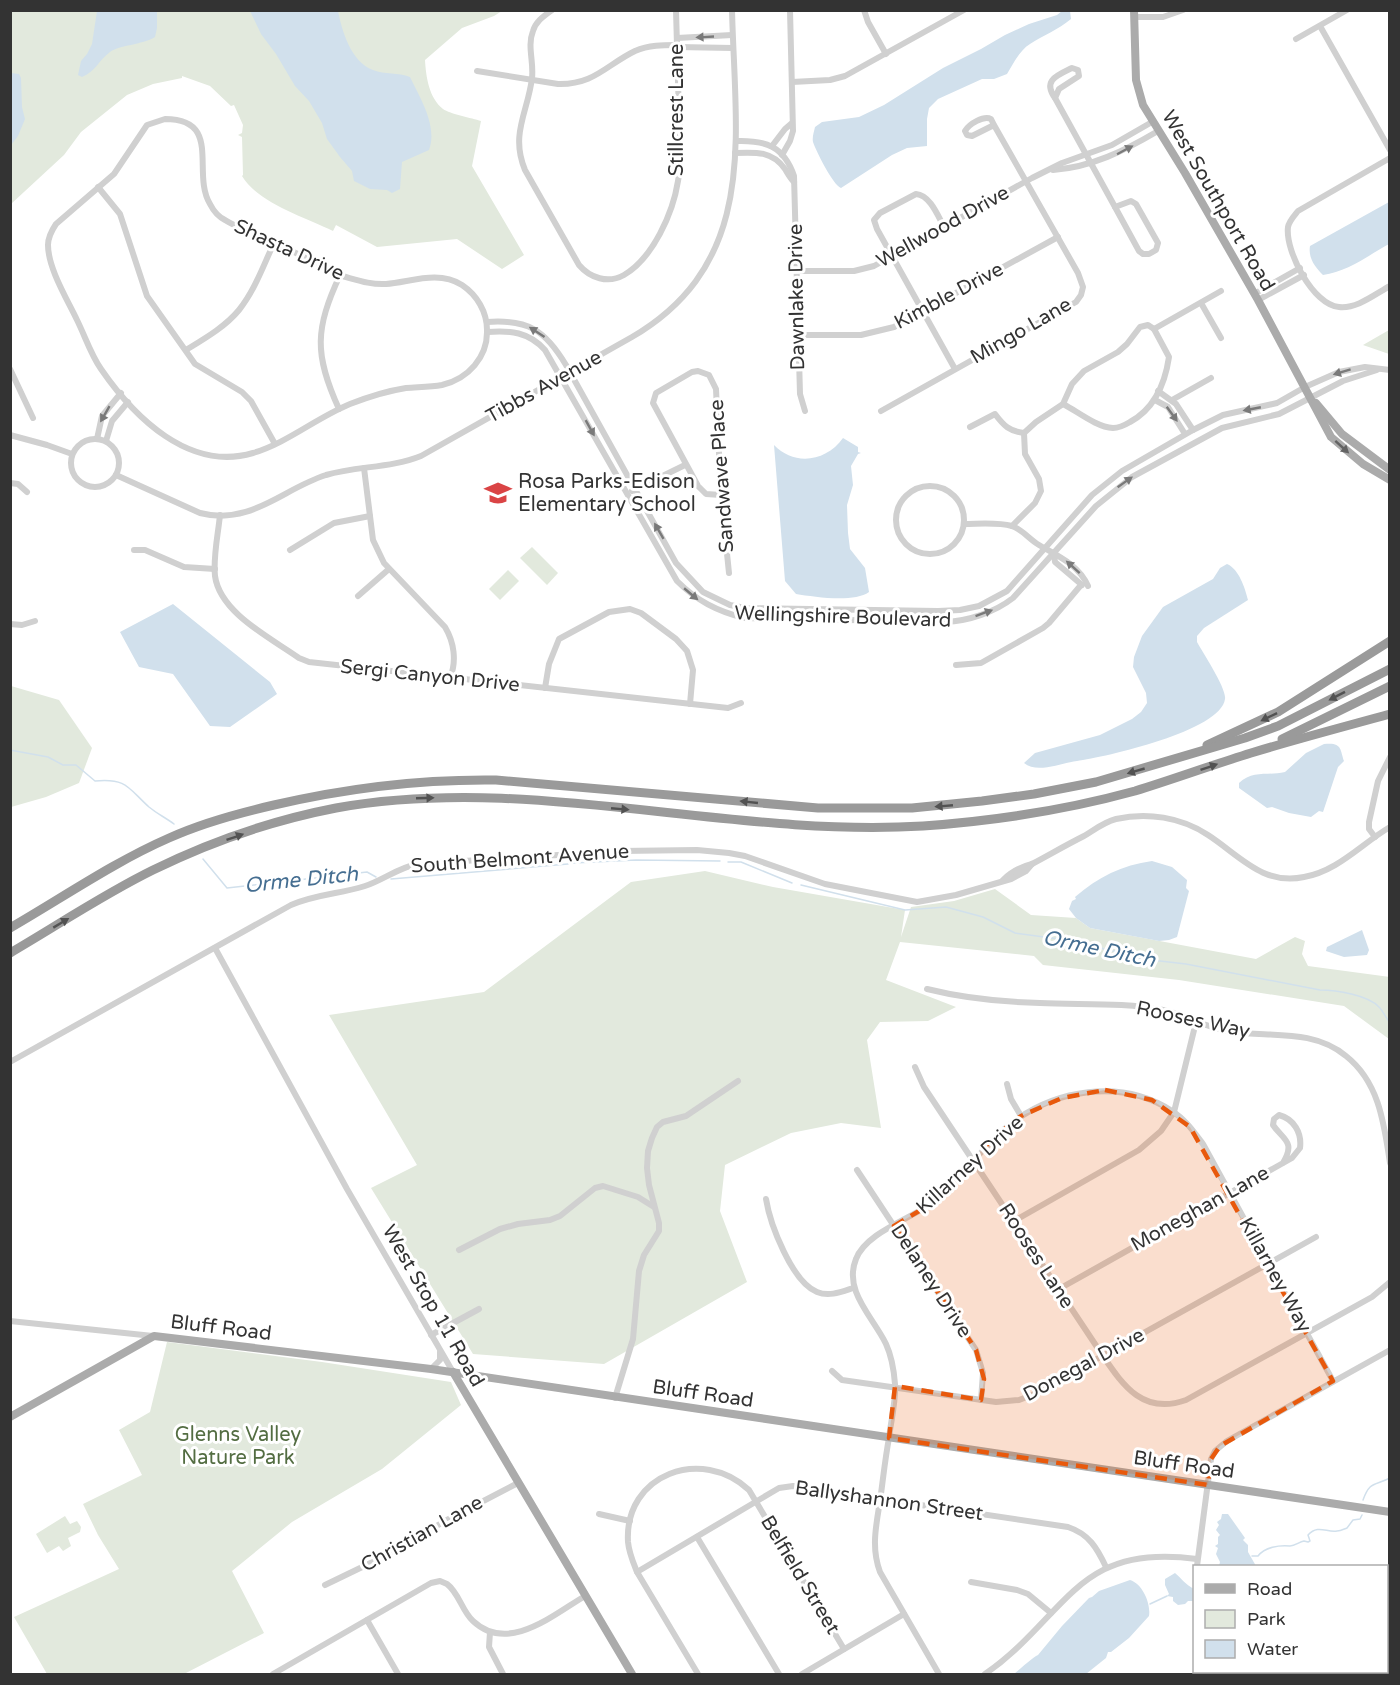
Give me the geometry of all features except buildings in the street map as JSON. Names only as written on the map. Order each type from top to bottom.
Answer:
[{"type":"highway","points":[[1165,762],[1278,712],[1389,641]]},
{"type":"highway","points":[[10,928],[170,838],[243,813],[306,798],[373,787],[442,780],[496,780],[818,808],[884,809],[956,804],[1034,794],[1096,782],[1264,732],[1389,669]]},
{"type":"highway","points":[[1250,753],[1318,723],[1389,686]]},
{"type":"highway","points":[[10,953],[133,880],[168,863],[256,830],[336,808],[415,799],[507,798],[804,826],[919,826],[1010,816],[1106,798],[1250,753],[1389,714]]},
{"type":"main road","name":"West Southport Road","points":[[1134,14],[1136,80],[1140,99],[1152,122],[1185,173],[1256,297],[1325,428],[1337,443],[1363,464],[1389,480]]},
{"type":"main road","name":"West Southport Road","points":[[1311,398],[1342,434],[1389,471]]},
{"type":"main road","name":"Bluff Road","points":[[154,1336],[453,1372],[1389,1512]]},
{"type":"main road","points":[[10,1417],[154,1336]]},
{"type":"main road","name":"West Stop 11 Road","points":[[453,1372],[632,1674]]},
{"type":"main road","points":[[465,1394],[469,1383],[479,1377]]},
{"type":"street","points":[[532,80],[532,33],[539,21],[552,10]]},
{"type":"street","name":"Stillcrest Lane","points":[[532,80],[519,131],[519,150],[523,164],[579,265],[587,273],[599,279],[620,277],[637,264],[657,238],[671,208],[678,181],[680,165],[676,10]]},
{"type":"street","name":"Tibbs Avenue","points":[[116,474],[201,513],[220,515],[257,508],[323,476],[401,462],[421,456],[648,327],[675,304],[692,285],[712,255],[727,218],[735,168],[736,141],[732,10]]},
{"type":"street","points":[[774,158],[781,153],[791,139],[790,10]]},
{"type":"street","points":[[864,10],[885,54]]},
{"type":"street","points":[[792,82],[839,78],[964,10]]},
{"type":"street","points":[[1134,14],[1161,18],[1183,10]]},
{"type":"street","points":[[1296,39],[1347,10]]},
{"type":"street","points":[[1320,26],[1389,150]]},
{"type":"street","points":[[477,71],[561,84],[581,82],[600,74],[639,50],[732,35]]},
{"type":"street","points":[[677,43],[733,48]]},
{"type":"street","points":[[1055,98],[1059,89],[1078,78],[1079,73],[1076,68],[1070,68],[1052,79],[1050,90],[1085,154],[1141,253],[1147,255],[1155,251],[1158,243],[1136,204],[1128,201],[1115,207]]},
{"type":"street","name":"Shasta Drive","points":[[165,118],[188,123],[201,139],[202,181],[209,203],[225,220],[340,275],[362,282],[376,284],[428,277],[450,280],[462,285],[475,296],[482,306],[487,322],[484,349],[478,362],[468,373],[456,380],[442,385],[384,393],[339,409],[275,444],[250,454],[227,457],[176,444],[158,433],[100,368],[52,263],[48,245],[50,234],[56,224],[98,187],[114,174],[147,125],[165,118]]},
{"type":"street","name":"Wellwood Drive","points":[[797,271],[859,270],[877,264],[1026,181],[1062,163],[1118,142],[1152,122]]},
{"type":"street","points":[[772,146],[792,123]]},
{"type":"street","name":"Mingo Lane","points":[[881,411],[1076,302],[1081,295],[1083,287],[1080,278],[994,125]]},
{"type":"street","name":"Wellwood Drive","points":[[1050,170],[1091,163],[1115,155],[1158,131]]},
{"type":"street","points":[[736,141],[754,140],[772,146],[781,153]]},
{"type":"street","points":[[735,153],[761,152],[774,158],[794,182]]},
{"type":"street","name":"Dawnlake Drive","points":[[781,153],[791,168],[794,182],[800,394],[805,411]]},
{"type":"street","points":[[1389,158],[1298,212],[1290,221],[1288,236],[1291,252],[1319,298],[1334,306],[1352,306],[1389,286]]},
{"type":"street","points":[[98,187],[120,214],[147,296],[195,364],[242,392],[258,412],[275,444]]},
{"type":"street","points":[[944,227],[926,197],[921,194],[916,194],[880,213],[874,220],[955,369]]},
{"type":"street","name":"Kimble Drive","points":[[799,335],[851,336],[899,325],[1058,237]]},
{"type":"street","points":[[186,350],[218,329],[238,312],[252,290],[274,243]]},
{"type":"street","points":[[1256,297],[1302,272]]},
{"type":"street","points":[[339,409],[326,380],[320,346],[323,317],[340,275]]},
{"type":"street","points":[[1154,329],[1221,291]]},
{"type":"street","points":[[1201,303],[1221,338]]},
{"type":"street","name":"Wellingshire Boulevard","points":[[487,322],[512,321],[523,324],[539,332],[555,346],[676,563],[709,596],[730,605],[745,608],[960,610],[979,606],[1007,591],[1088,499],[1112,478],[1185,434],[1223,415],[1277,403],[1305,387]]},
{"type":"street","points":[[970,427],[995,414],[1012,432],[1024,433],[1063,404],[1072,384],[1084,370],[1118,352],[1140,327],[1148,326],[1154,329],[1169,357],[1155,400],[1143,415],[1123,426],[1114,428],[1104,426],[1063,404]]},
{"type":"street","name":"Wellingshire Boulevard","points":[[487,332],[512,331],[532,339],[545,350],[678,581],[705,604],[723,613],[744,618],[958,621],[1004,605],[1023,588],[1096,506],[1132,477],[1222,428],[1279,414],[1311,398]]},
{"type":"street","points":[[1305,387],[1349,369],[1365,367],[1386,369]]},
{"type":"street","points":[[10,369],[33,418]]},
{"type":"street","points":[[1311,398],[1343,381],[1386,369]]},
{"type":"street","name":"Sandwave Place","points":[[685,465],[656,411],[653,399],[660,390],[692,372],[704,373],[712,379],[716,389],[721,495],[729,573]]},
{"type":"street","points":[[1172,400],[1211,378]]},
{"type":"street","points":[[1158,391],[1172,400],[1193,430]]},
{"type":"street","points":[[97,439],[102,416],[121,393]]},
{"type":"street","points":[[1155,400],[1168,407],[1185,434]]},
{"type":"street","points":[[106,441],[112,421],[128,402]]},
{"type":"street","points":[[1012,526],[1035,503],[1041,491],[1039,479],[1024,454],[1024,433]]},
{"type":"street","points":[[10,435],[72,454]]},
{"type":"street","points":[[97,439],[106,441],[112,446],[119,459],[116,474],[100,489],[87,487],[76,480],[70,468],[72,454],[82,442],[97,439]]},
{"type":"street","points":[[626,494],[685,465],[702,491],[706,494],[721,495]]},
{"type":"street","points":[[364,468],[373,540],[384,562],[451,636],[454,649],[453,672],[450,678]]},
{"type":"street","points":[[10,483],[18,484],[27,492]]},
{"type":"street","points":[[934,485],[951,492],[957,498],[962,506],[964,524],[960,537],[951,548],[936,554],[929,554],[914,550],[904,543],[899,535],[896,517],[901,500],[908,493],[915,488],[934,485]]},
{"type":"street","name":"Sergi Canyon Drive","points":[[220,515],[215,568],[219,589],[230,607],[299,658],[318,664],[728,708],[741,704]]},
{"type":"street","points":[[291,550],[334,523],[370,516]]},
{"type":"street","points":[[956,665],[981,663],[1049,624],[1084,585],[1055,562],[1053,554],[1020,530],[1012,526],[964,524]]},
{"type":"street","points":[[134,550],[145,550],[184,567],[215,568]]},
{"type":"street","points":[[358,596],[389,568]]},
{"type":"street","points":[[545,688],[549,664],[559,639],[609,612],[630,609],[641,613],[667,632],[687,651],[693,670],[690,704]]},
{"type":"street","points":[[10,624],[22,625],[34,621]]},
{"type":"street","points":[[1375,837],[1369,829],[1369,822],[1378,781],[1389,757]]},
{"type":"street","name":"South Belmont Avenue","points":[[10,1062],[304,900],[362,887],[401,868],[427,862],[621,851],[706,851],[745,856],[812,880],[849,890],[908,901],[927,901],[966,893],[1003,881],[1023,866],[1035,863],[1106,823],[1133,817],[1161,817],[1186,823],[1207,834],[1259,872],[1275,878],[1303,878],[1320,873],[1336,865],[1389,827]]},
{"type":"street","name":"West Stop 11 Road","points":[[215,948],[343,1181],[453,1372]]},
{"type":"street","name":"Rooses Way","points":[[927,989],[954,996],[1162,1010],[1231,1032],[1319,1039],[1336,1047],[1348,1057],[1371,1084],[1384,1124],[1389,1162]]},
{"type":"street","points":[[1014,1221],[1139,1150],[1161,1131],[1174,1112],[1196,1022]]},
{"type":"street","name":"Rooses Lane","points":[[915,1067],[924,1087],[1120,1382],[1142,1400],[1162,1405],[1186,1400],[1308,1334]]},
{"type":"street","points":[[615,1398],[633,1340],[639,1271],[644,1255],[659,1231],[649,1185],[648,1160],[648,1151],[657,1127],[663,1122],[686,1116],[738,1081]]},
{"type":"street","points":[[1007,1084],[1011,1099],[1021,1116]]},
{"type":"street","name":"Killarney Drive","points":[[853,1288],[852,1273],[860,1251],[872,1239],[934,1202],[974,1162],[991,1140],[1021,1116],[1062,1098],[1105,1090],[1137,1094],[1174,1112]]},
{"type":"street","name":"Killarney Way","points":[[1174,1112],[1203,1144],[1334,1381]]},
{"type":"street","name":"Moneghan Lane","points":[[1059,1289],[1283,1163],[1297,1153],[1301,1141],[1295,1125],[1289,1119],[1279,1115],[1274,1119],[1273,1125],[1285,1137],[1288,1146],[1283,1163]]},
{"type":"street","name":"Delaney Drive","points":[[857,1170],[976,1350],[983,1373],[981,1400]]},
{"type":"street","points":[[459,1250],[500,1229],[560,1216],[595,1188],[603,1186],[638,1197],[654,1208]]},
{"type":"street","points":[[766,1199],[774,1233],[801,1280],[810,1288],[827,1294],[853,1288],[888,1347],[895,1386],[874,1550],[880,1572],[939,1674]]},
{"type":"street","name":"Donegal Drive","points":[[832,1371],[842,1380],[1005,1403],[1024,1399],[1316,1237]]},
{"type":"street","points":[[1308,1334],[1371,1297],[1389,1282]]},
{"type":"street","points":[[431,1335],[479,1309]]},
{"type":"street","name":"Bluff Road","points":[[10,1321],[154,1336]]},
{"type":"street","points":[[1197,1565],[1211,1459],[1215,1451],[1220,1446],[1389,1350]]},
{"type":"street","points":[[431,1369],[440,1360],[440,1351]]},
{"type":"street","name":"Belfield Street","points":[[630,1521],[636,1504],[648,1488],[665,1475],[692,1468],[705,1468],[724,1473],[741,1483],[757,1502],[844,1649]]},
{"type":"street","name":"Christian Lane","points":[[325,1585],[385,1556],[458,1513],[518,1483]]},
{"type":"street","name":"Ballyshannon Street","points":[[638,1572],[779,1488],[793,1486],[1068,1527],[1077,1530],[1090,1540],[1106,1567]]},
{"type":"street","points":[[599,1514],[630,1521],[628,1543],[630,1555],[698,1674]]},
{"type":"street","points":[[697,1537],[779,1674]]},
{"type":"street","points":[[985,1674],[1024,1643],[1077,1586],[1106,1567],[1126,1560],[1150,1556],[1197,1559]]},
{"type":"street","points":[[443,1582],[444,1575]]},
{"type":"street","points":[[273,1674],[431,1583],[443,1582],[451,1587],[472,1621],[490,1632],[512,1634],[526,1630],[585,1596]]},
{"type":"street","points":[[971,1582],[1028,1593],[1051,1613]]},
{"type":"street","points":[[802,1674],[904,1614]]},
{"type":"street","points":[[367,1620],[398,1674]]},
{"type":"street","points":[[490,1632],[489,1647],[503,1674]]},
{"type":"highlighted area","points":[[1105,1090],[1152,1100],[1190,1127],[1333,1381],[1220,1446],[1211,1459],[1208,1485],[889,1438],[895,1386],[981,1400],[984,1379],[976,1350],[894,1226],[934,1202],[991,1140],[1021,1116],[1062,1098]]},
{"type":"green space","points":[[10,11],[502,11],[462,28],[425,60],[425,67],[434,99],[443,109],[481,121],[472,166],[524,255],[502,269],[457,239],[377,247],[336,225],[333,231],[270,202],[249,186],[242,176],[242,137],[238,135],[242,133],[243,125],[234,105],[231,106],[210,86],[182,76],[182,78],[153,84],[127,95],[81,132],[64,155],[11,204]]},
{"type":"green space","points":[[1389,330],[1389,354],[1363,345]]},
{"type":"green space","points":[[532,547],[558,573],[547,585],[520,558]]},
{"type":"green space","points":[[508,570],[519,581],[500,600],[489,589]]},
{"type":"green space","points":[[11,686],[59,700],[92,748],[79,783],[46,797],[11,807]]},
{"type":"green space","points":[[705,871],[773,887],[905,910],[901,937],[911,907],[954,901],[995,889],[1031,915],[1076,918],[1090,928],[1256,959],[1295,937],[1305,941],[1302,954],[1308,966],[1390,977],[1389,1039],[1344,1006],[1179,980],[1043,965],[1034,956],[900,942],[886,980],[956,1007],[928,1021],[880,1022],[867,1040],[881,1128],[841,1123],[791,1133],[725,1165],[720,1211],[747,1282],[604,1364],[473,1354],[371,1188],[417,1165],[329,1015],[484,992],[631,882]]},
{"type":"green space","name":"Glenns Valley Nature Park","points":[[167,1342],[322,1362],[451,1382],[461,1405],[382,1469],[292,1522],[232,1571],[264,1633],[184,1674],[47,1674],[14,1617],[119,1569],[98,1535],[83,1504],[142,1475],[119,1430],[150,1412]]},
{"type":"green space","points":[[65,1516],[70,1524],[77,1521],[81,1527],[80,1532],[68,1538],[71,1546],[63,1551],[59,1546],[47,1553],[36,1534]]},
{"type":"water","points":[[97,11],[157,11],[155,37],[114,50],[82,77],[78,75],[81,61],[92,44]]},
{"type":"water","points":[[250,11],[338,11],[349,45],[365,66],[378,72],[410,77],[427,112],[431,141],[429,150],[402,162],[400,189],[392,193],[387,190],[370,189],[354,181],[352,171],[327,139],[322,123],[309,101],[295,86],[261,34]]},
{"type":"water","points":[[1062,11],[1070,11],[1071,19],[1026,47],[1007,74],[994,79],[982,79],[938,99],[929,108],[927,146],[907,148],[892,155],[841,188],[834,181],[813,142],[815,127],[822,122],[859,117],[1005,35]]},
{"type":"water","points":[[11,73],[19,74],[21,78],[22,107],[25,119],[18,136],[11,145]]},
{"type":"water","points":[[1389,202],[1389,244],[1349,267],[1323,275],[1313,262],[1310,246]]},
{"type":"water","points":[[843,438],[858,447],[858,452],[861,453],[851,466],[853,485],[847,505],[848,533],[850,549],[865,568],[869,592],[844,598],[796,594],[785,581],[774,445],[791,456],[810,458],[828,452]]},
{"type":"water","points":[[1227,564],[1238,574],[1248,600],[1204,628],[1197,636],[1197,642],[1219,679],[1225,694],[1219,711],[1184,732],[1135,748],[1042,768],[1024,763],[1035,753],[1100,735],[1141,712],[1147,703],[1146,693],[1133,667],[1134,657],[1142,636],[1163,607],[1213,579],[1220,568]]},
{"type":"water","points":[[173,604],[270,682],[277,694],[230,727],[210,726],[173,674],[139,667],[120,632]]},
{"type":"water","points":[[1324,744],[1337,745],[1344,761],[1338,767],[1323,812],[1319,811],[1311,817],[1272,807],[1267,808],[1239,788],[1239,783],[1250,776],[1285,772],[1306,753]]},
{"type":"water","points":[[1152,861],[1172,867],[1187,880],[1186,888],[1189,891],[1177,937],[1159,941],[1090,928],[1076,918],[1069,909],[1075,897],[1102,878],[1121,869]]},
{"type":"water","points":[[1362,930],[1369,950],[1367,955],[1344,957],[1326,951],[1327,947]]},
{"type":"water","points":[[1222,1514],[1228,1514],[1245,1538],[1243,1540],[1248,1545],[1248,1552],[1255,1565],[1219,1565],[1216,1554],[1218,1548],[1215,1546],[1218,1544],[1220,1535],[1216,1530],[1219,1525],[1217,1522],[1221,1519]]},
{"type":"water","points":[[1175,1573],[1193,1588],[1193,1601],[1178,1605],[1173,1601],[1173,1597],[1167,1596],[1169,1594],[1165,1579]]},
{"type":"water","points":[[1130,1580],[1139,1586],[1145,1595],[1149,1606],[1149,1616],[1129,1638],[1108,1652],[1106,1658],[1086,1674],[1014,1674],[1038,1655],[1089,1598],[1099,1591]]},
{"type":"waterway","name":"Orme Ditch","points":[[10,750],[48,757],[63,765],[76,765],[95,781],[106,780],[121,783],[174,824]]},
{"type":"waterway","name":"Orme Ditch","points":[[203,859],[227,888],[367,872],[376,877]]},
{"type":"waterway","name":"Orme Ditch","points":[[573,863],[636,860],[720,861]]},
{"type":"waterway","name":"Orme Ditch","points":[[728,862],[741,862],[792,883]]},
{"type":"waterway","name":"Orme Ditch","points":[[391,879],[568,864]]},
{"type":"waterway","name":"Orme Ditch","points":[[801,885],[905,910],[946,907],[983,917],[1015,933],[1089,943],[1109,951],[1123,951],[1134,958],[1186,964],[1351,994],[1374,1003],[1390,1023]]},
{"type":"waterway","points":[[1363,1500],[1370,1487],[1390,1478]]},
{"type":"waterway","points":[[1252,1556],[1258,1556],[1264,1550],[1272,1547],[1308,1542],[1310,1541],[1308,1535],[1315,1530],[1342,1530],[1347,1528],[1353,1520],[1360,1519],[1362,1515]]},
{"type":"waterway","points":[[1150,1604],[1167,1596]]},
{"type":"place","name":"Rosa Parks-Edison Elementary School","points":[[498,493]]}]
